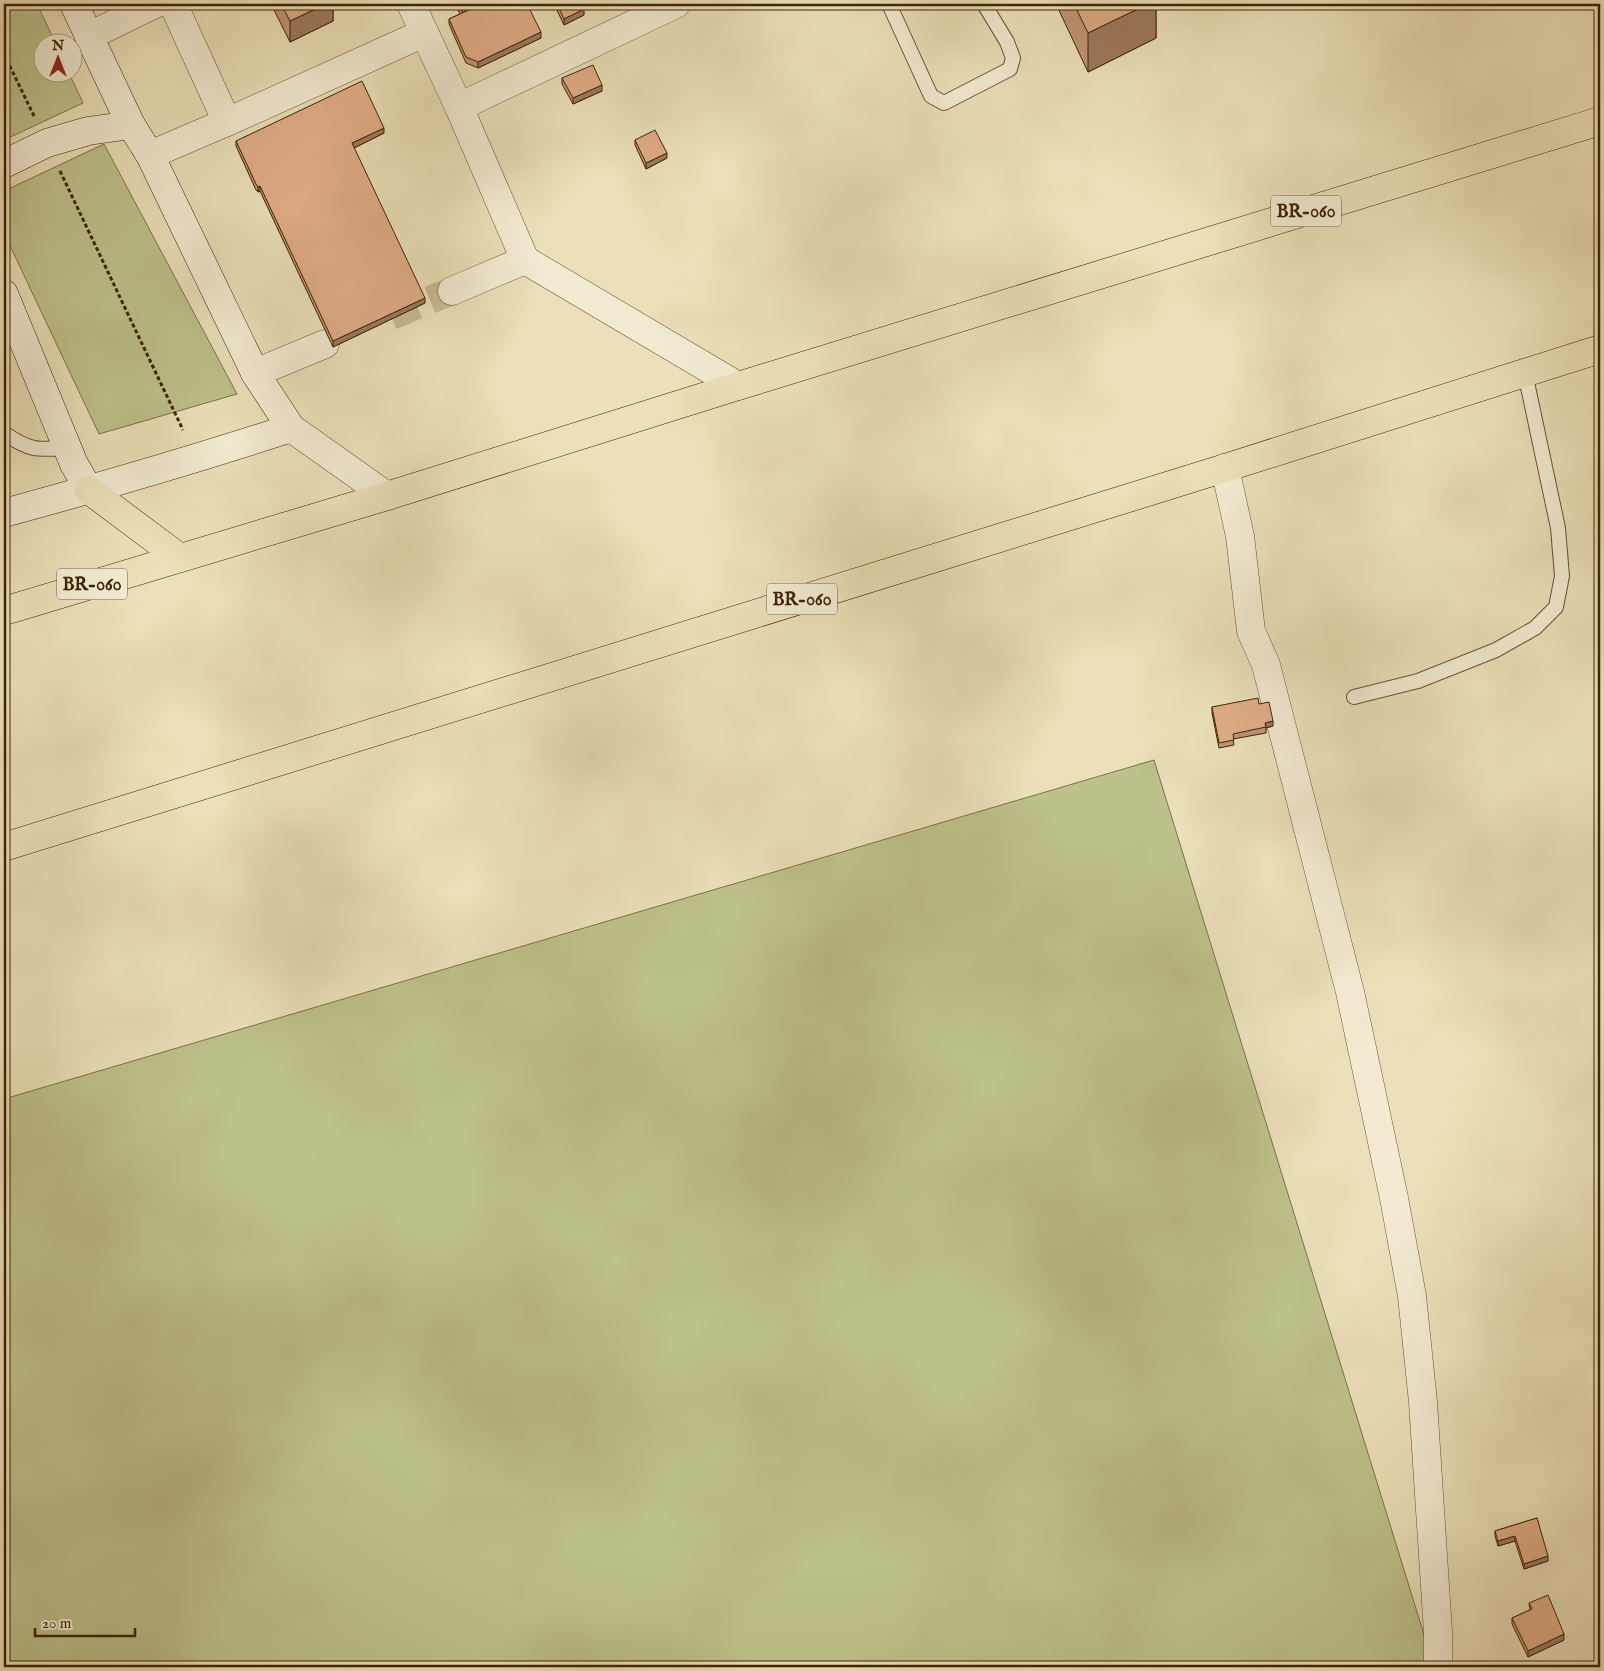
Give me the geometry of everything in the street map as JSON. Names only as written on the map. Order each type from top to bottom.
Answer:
[{"type":"highway","name":"BR-060","points":[[4,611],[387,496],[1600,121]]},
{"type":"highway","name":"BR-060","points":[[4,847],[1224,468],[1600,349]]},
{"type":"highway","points":[[89,490],[180,558]]},
{"type":"street","points":[[74,4],[131,124],[150,155],[255,373],[291,428],[387,496]]},
{"type":"street","points":[[89,36],[156,4]]},
{"type":"street","points":[[172,4],[227,122]]},
{"type":"street","points":[[411,4],[459,107],[524,260],[738,386]]},
{"type":"street","points":[[459,107],[676,4]]},
{"type":"street","points":[[150,155],[424,33]]},
{"type":"street","points":[[4,164],[47,143],[88,131],[131,124]]},
{"type":"street","points":[[452,291],[524,260]]},
{"type":"street","points":[[5,300],[74,464],[89,490]]},
{"type":"street","points":[[255,373],[325,344]]},
{"type":"street","points":[[4,513],[89,490],[291,428]]},
{"type":"street","points":[[1224,468],[1240,536],[1251,631],[1266,665],[1350,992],[1394,1198],[1412,1296],[1423,1402],[1438,1632],[1438,1667]]},
{"type":"lane","points":[[889,4],[931,96],[944,103],[1010,69],[1013,58],[1007,42],[984,4]]},
{"type":"lane","points":[[1354,697],[1418,681],[1496,650],[1535,628],[1556,607],[1562,576],[1558,528],[1525,373]]},
{"type":"lane","points":[[4,433],[22,445],[42,450],[68,448]]},
{"type":"path","points":[[4,54],[196,458]]},
{"type":"green space","points":[[4,4],[37,4],[50,32],[32,32],[32,82],[73,82],[83,103],[4,140]]},
{"type":"green space","points":[[104,144],[237,394],[99,434],[4,233],[4,191]]},
{"type":"green space","points":[[1154,760],[1434,1667],[4,1667],[4,1099]]},
{"type":"building","points":[[281,4],[326,4],[290,21]]},
{"type":"building","points":[[482,4],[527,4],[541,32],[478,62],[466,57],[449,19]]},
{"type":"building","points":[[557,4],[582,4],[584,9],[564,19]]},
{"type":"building","points":[[1074,4],[1148,4],[1088,33]]},
{"type":"building","points":[[593,65],[602,85],[573,98],[562,78]]},
{"type":"building","points":[[362,81],[384,128],[352,143],[425,298],[333,341],[260,186],[258,187],[256,184],[236,141]]},
{"type":"building","points":[[655,130],[667,153],[646,163],[635,140]]},
{"type":"building","points":[[1258,698],[1259,704],[1269,702],[1273,721],[1265,723],[1266,727],[1233,734],[1234,740],[1219,743],[1212,707]]},
{"type":"building","points":[[1537,1518],[1548,1556],[1524,1564],[1515,1536],[1498,1541],[1495,1531]]},
{"type":"building","points":[[1548,1595],[1564,1634],[1528,1651],[1512,1618],[1532,1609],[1529,1603]]},
{"type":"building","points":[[1588,1664],[1589,1667],[1576,1667]]},
{"type":"tunnel","points":[[391,316],[452,291]]}]
